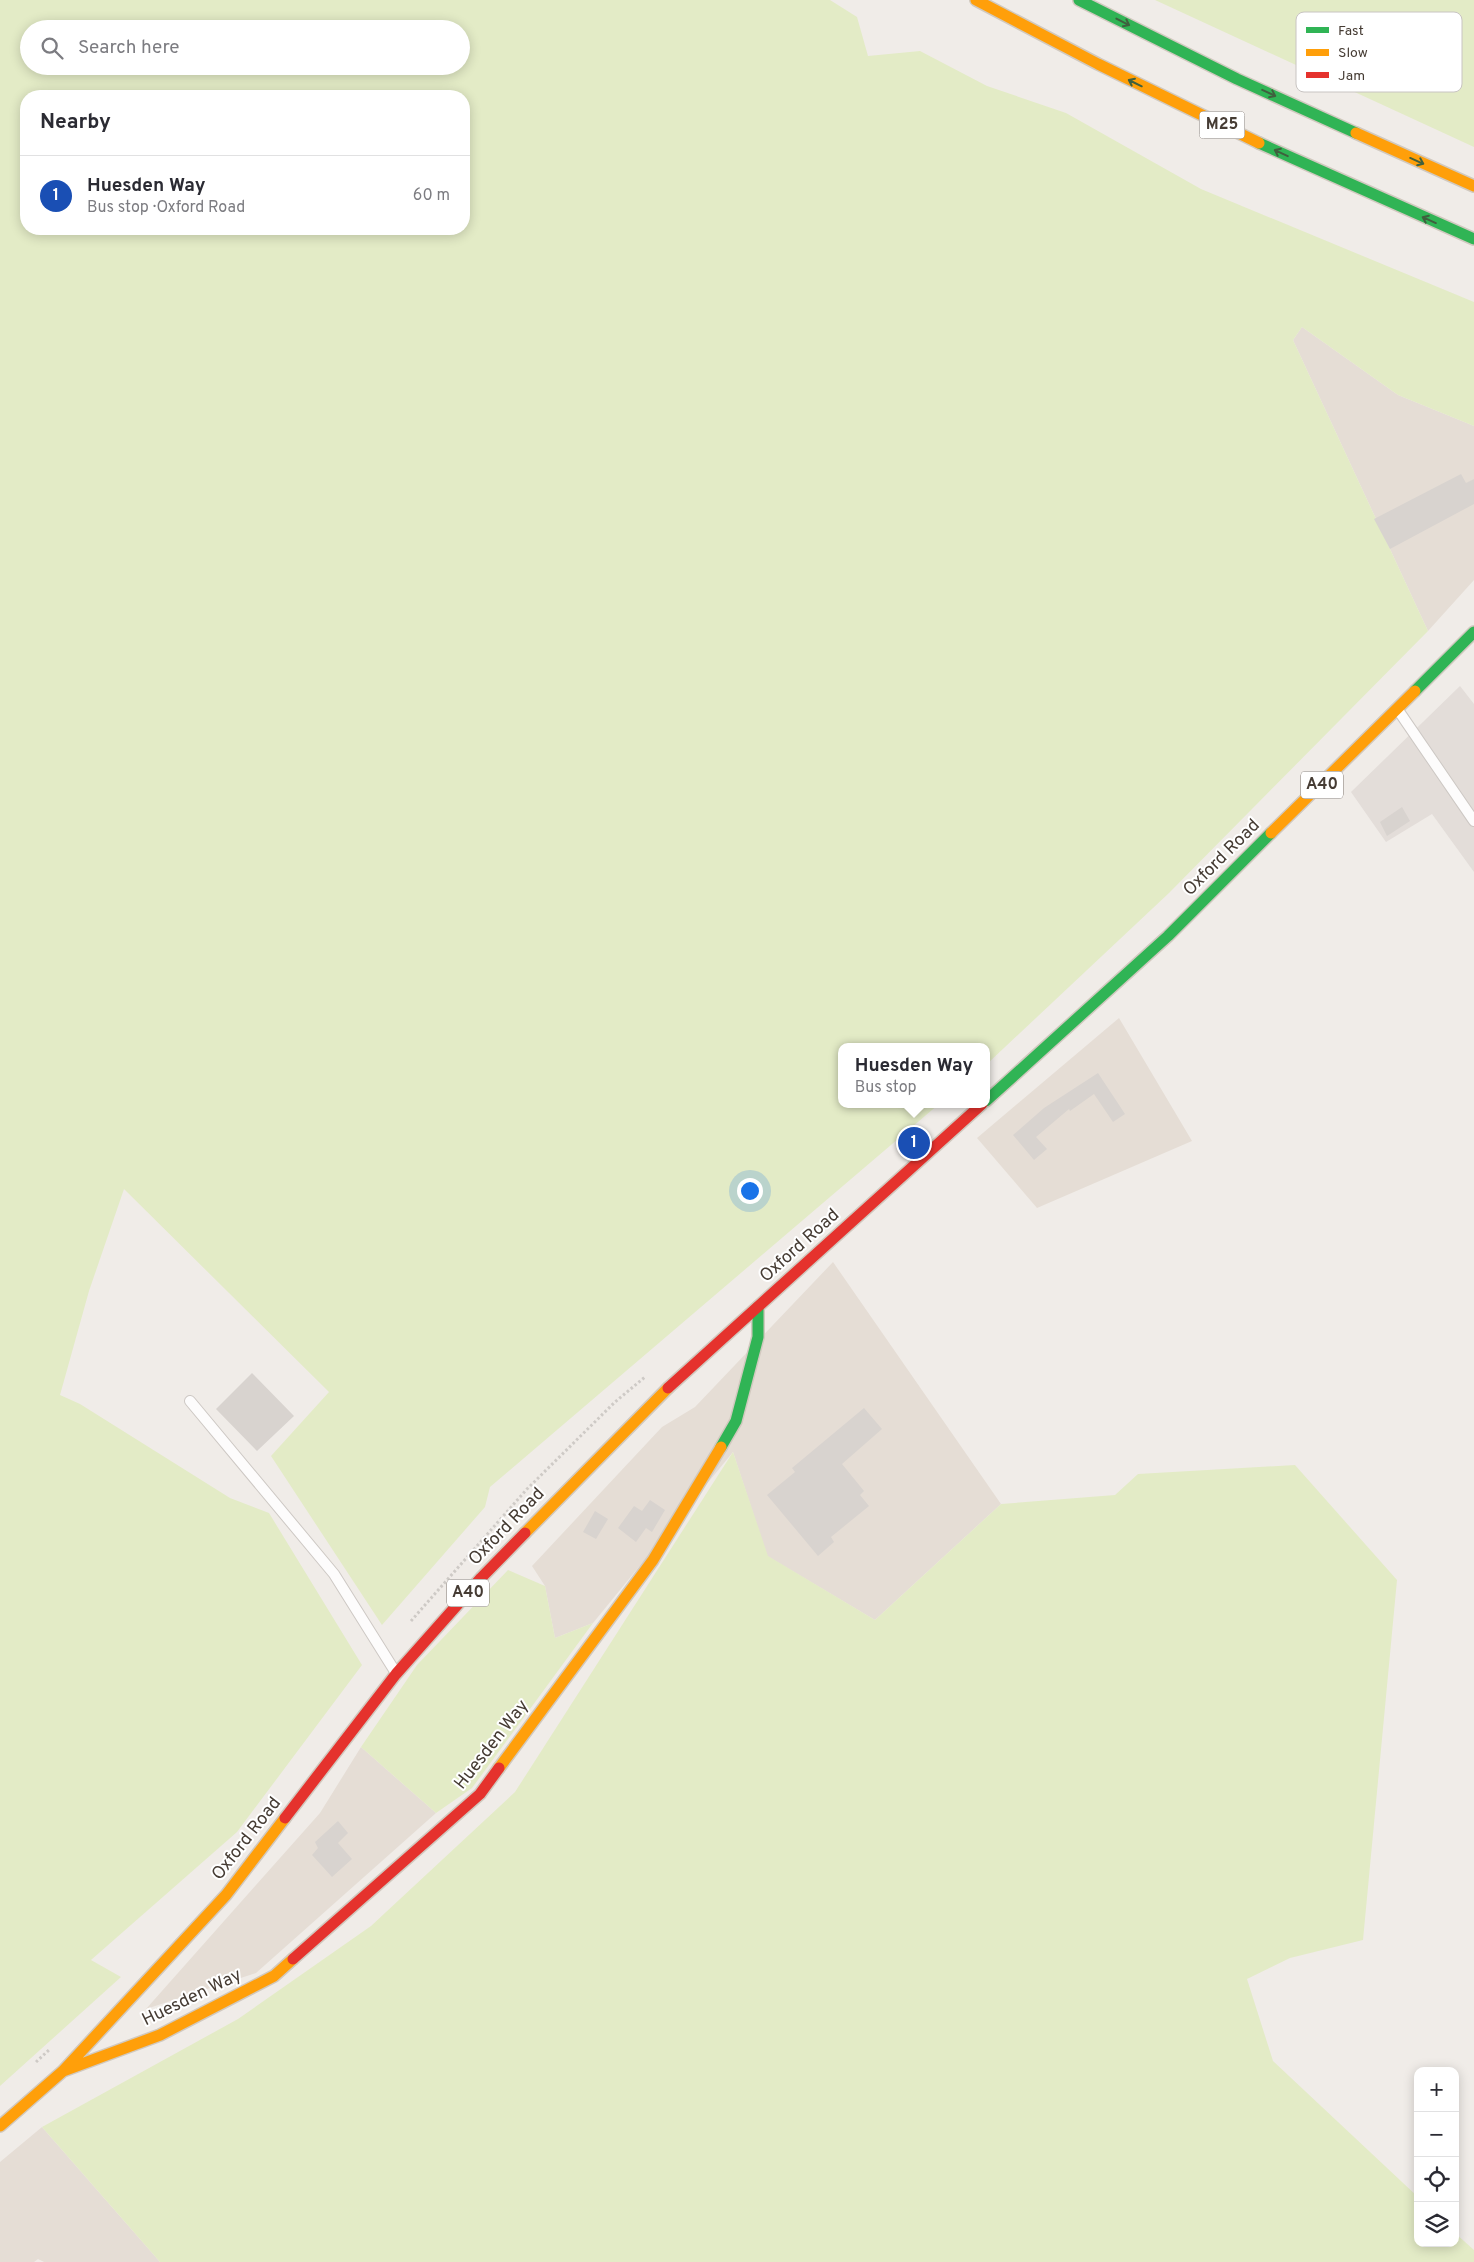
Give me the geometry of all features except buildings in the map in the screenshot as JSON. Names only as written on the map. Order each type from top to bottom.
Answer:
[{"type":"main road","name":"M25","points":[[976,0],[1096,64],[1216,122],[1342,182],[1474,239]]},
{"type":"main road","points":[[1079,0],[1237,79],[1474,186]]},
{"type":"main road","name":"Oxford Road","points":[[990,1097],[1168,936],[1474,632]]},
{"type":"main road","name":"Oxford Road","points":[[0,2126],[63,2072],[226,1895],[396,1674],[481,1578],[678,1378],[978,1108]]},
{"type":"main road","name":"Huesden Way","points":[[63,2072],[160,2035],[274,1976],[480,1794],[652,1560],[736,1421],[758,1337],[758,1307]]},
{"type":"lane","points":[[1397,710],[1474,821]]},
{"type":"lane","points":[[190,1401],[334,1574],[396,1674]]},
{"type":"shaded area","points":[[1302,327],[1398,395],[1474,426],[1474,580],[1428,631],[1293,340]]},
{"type":"shaded area","points":[[1460,686],[1474,704],[1474,872],[1432,814],[1386,842],[1351,792]]},
{"type":"shaded area","points":[[1119,1018],[1192,1141],[1037,1208],[977,1138]]},
{"type":"shaded area","points":[[833,1262],[1001,1504],[875,1620],[767,1556],[733,1452],[593,1623],[555,1638],[545,1586],[532,1566],[662,1427],[695,1407]]},
{"type":"shaded area","points":[[361,1747],[436,1813],[256,1973],[146,2009],[320,1813]]},
{"type":"shaded area","points":[[42,2127],[160,2262],[44,2262],[38,2259],[34,2262],[0,2262],[0,2162]]},
{"type":"green space","points":[[0,0],[830,0],[857,17],[868,56],[920,51],[987,86],[1066,113],[1201,189],[1474,302],[1474,426],[1398,395],[1302,327],[1293,340],[1428,631],[1169,893],[990,1061],[990,1043],[838,1043],[838,1108],[934,1108],[490,1487],[485,1507],[382,1625],[271,1456],[329,1392],[124,1189],[89,1291],[60,1395],[80,1404],[230,1498],[269,1513],[362,1665],[237,1832],[91,1960],[121,1977],[0,2086]]},
{"type":"green space","points":[[1155,0],[1474,0],[1474,147],[1355,92],[1462,92],[1462,12],[1296,12],[1296,65]]},
{"type":"green space","points":[[733,1452],[768,1556],[875,1620],[1001,1504],[1115,1495],[1138,1474],[1295,1465],[1397,1580],[1363,1940],[1290,1958],[1247,1979],[1273,2061],[1414,2193],[1414,2247],[1459,2247],[1459,2237],[1474,2250],[1474,2262],[160,2262],[42,2127],[238,2019],[371,1926],[515,1792]]},
{"type":"green space","points":[[508,1570],[545,1586],[555,1638],[593,1623],[472,1788],[436,1813],[361,1747],[417,1665]]},
{"type":"traffic: fast","points":[[1079,0],[1237,79],[1356,133]]},
{"type":"traffic: fast","points":[[1259,143],[1474,239]]},
{"type":"traffic: fast","points":[[1415,691],[1474,632]]},
{"type":"traffic: fast","points":[[990,1097],[1168,936],[1271,833]]},
{"type":"traffic: fast","points":[[721,1447],[736,1421],[758,1337],[758,1307]]},
{"type":"traffic: slow","points":[[976,0],[1098,64],[1259,143]]},
{"type":"traffic: slow","points":[[1356,133],[1474,186]]},
{"type":"traffic: slow","points":[[1271,833],[1415,691]]},
{"type":"traffic: slow","points":[[525,1533],[668,1388]]},
{"type":"traffic: slow","points":[[499,1768],[653,1560],[721,1447]]},
{"type":"traffic: slow","points":[[0,2126],[63,2071],[226,1895],[285,1818]]},
{"type":"traffic: slow","points":[[63,2071],[160,2035],[274,1976],[293,1959]]},
{"type":"traffic: jam","points":[[668,1388],[978,1108]]},
{"type":"traffic: jam","points":[[285,1818],[396,1674],[481,1578],[525,1533]]},
{"type":"traffic: jam","points":[[293,1959],[480,1794],[499,1768]]},
{"type":"place","name":"Huesden Way","points":[[914,1143]]}]
